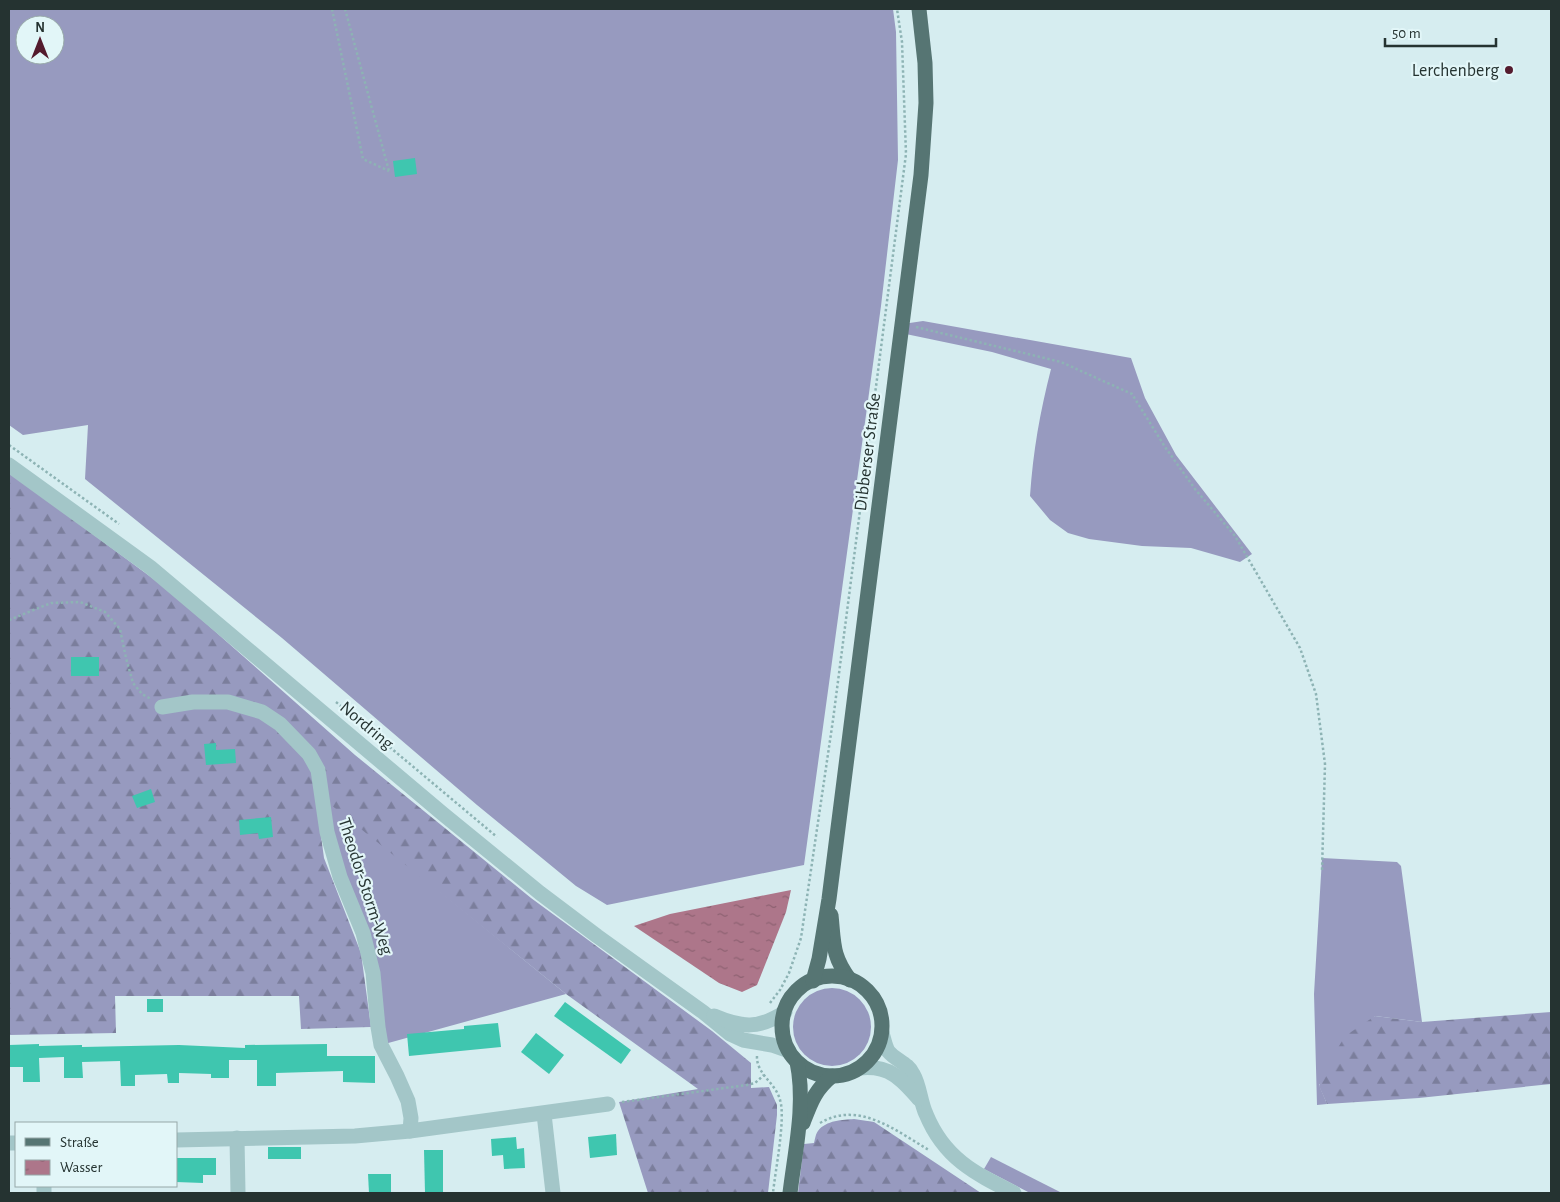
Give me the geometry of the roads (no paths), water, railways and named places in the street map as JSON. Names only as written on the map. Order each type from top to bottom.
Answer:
[{"type":"main road","name":"Dibberser Straße","points":[[813,980],[819,959],[829,899],[921,175],[926,103],[925,63],[919,9]]},
{"type":"main road","name":"Dibberser Straße","points":[[829,899],[837,959],[840,967],[850,980]]},
{"type":"main road","points":[[790,1193],[801,1087],[793,1056],[786,1044],[783,1031],[785,1012],[795,993],[813,980],[823,977],[834,976],[850,980],[863,987],[875,1001],[882,1019],[882,1033],[874,1054],[860,1068],[845,1074],[832,1076],[813,1072],[793,1056]]},
{"type":"main road","points":[[797,1138],[813,1097],[822,1084],[832,1076]]},
{"type":"street","name":"Nordring","points":[[9,465],[150,567],[443,814],[540,893],[597,936],[703,1012],[715,1023],[737,1037],[793,1056]]},
{"type":"street","name":"Theodor-Storm-Weg","points":[[162,707],[193,702],[228,702],[262,712],[280,724],[309,754],[318,770],[327,832],[337,868],[363,933],[373,973],[381,1045],[398,1076],[408,1101],[411,1118],[410,1131]]},
{"type":"street","name":"Nordring","points":[[703,1012],[730,1022],[753,1025],[764,1024],[785,1012]]},
{"type":"street","points":[[882,1033],[889,1052],[908,1067],[914,1076],[919,1088],[920,1100]]},
{"type":"street","points":[[860,1068],[876,1067],[888,1071],[908,1086],[920,1100],[933,1130],[950,1153],[966,1167],[1014,1193]]},
{"type":"street","points":[[178,1140],[355,1136],[410,1131],[608,1104]]},
{"type":"street","points":[[544,1114],[553,1193]]},
{"type":"street","points":[[238,1138],[238,1193]]},
{"type":"water","points":[[791,890],[786,912],[757,985],[742,992],[719,983],[634,926],[670,914]]},
{"type":"place","name":"Lerchenberg","points":[[1509,70]]}]
